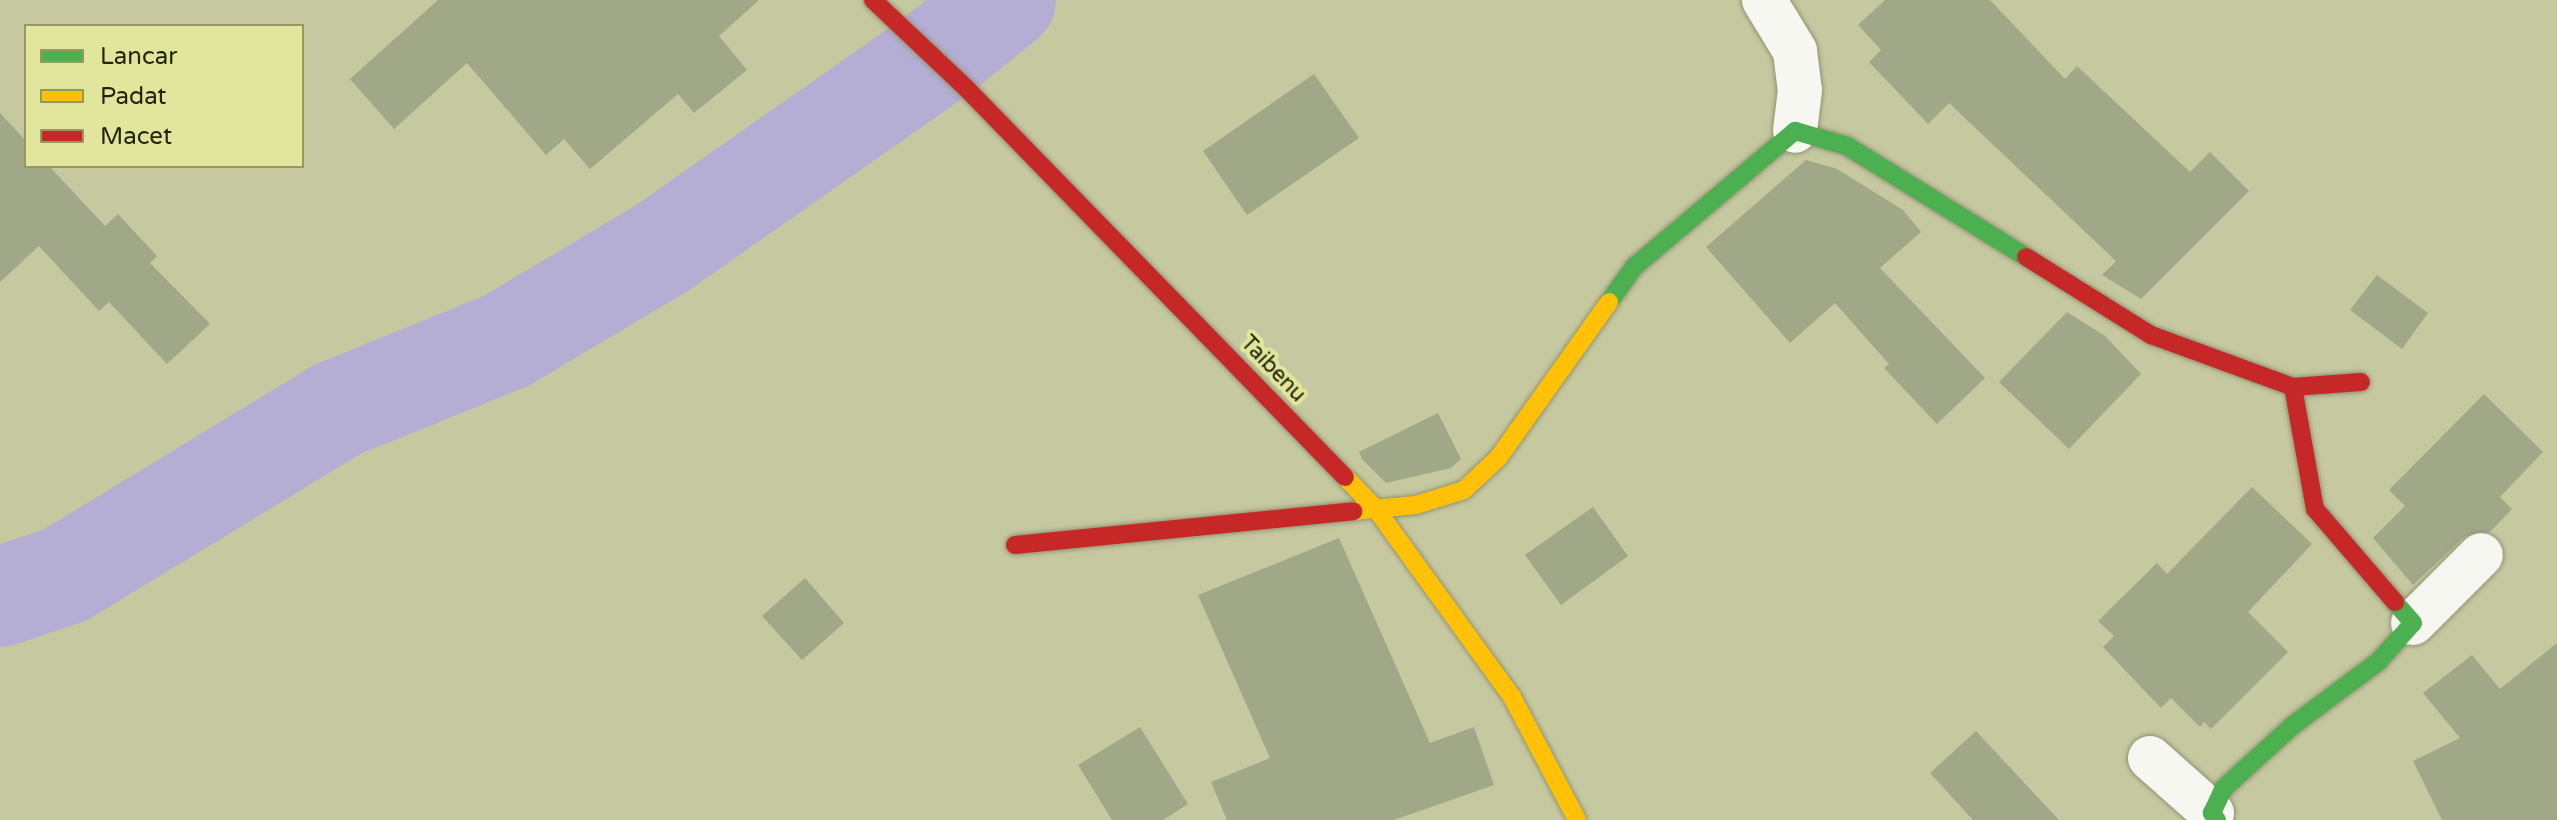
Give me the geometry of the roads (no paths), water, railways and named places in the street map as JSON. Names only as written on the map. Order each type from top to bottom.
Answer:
[{"type":"street","name":"Taibenu","points":[[873,0],[966,88],[1376,509],[1512,697],[1577,820]]},
{"type":"street","points":[[1015,545],[1416,505],[1464,490],[1499,457],[1634,267],[1795,131],[1800,90],[1795,51],[1764,0]]},
{"type":"street","points":[[1795,131],[1847,146],[2151,335],[2293,387],[2361,382]]},
{"type":"street","points":[[2293,387],[2315,509],[2413,623]]},
{"type":"street","points":[[2150,758],[2207,809],[2223,789],[2292,726],[2378,662],[2481,555]]},
{"type":"waterway","points":[[0,597],[65,575],[336,410],[506,341],[662,248],[939,54],[1006,0]]}]
